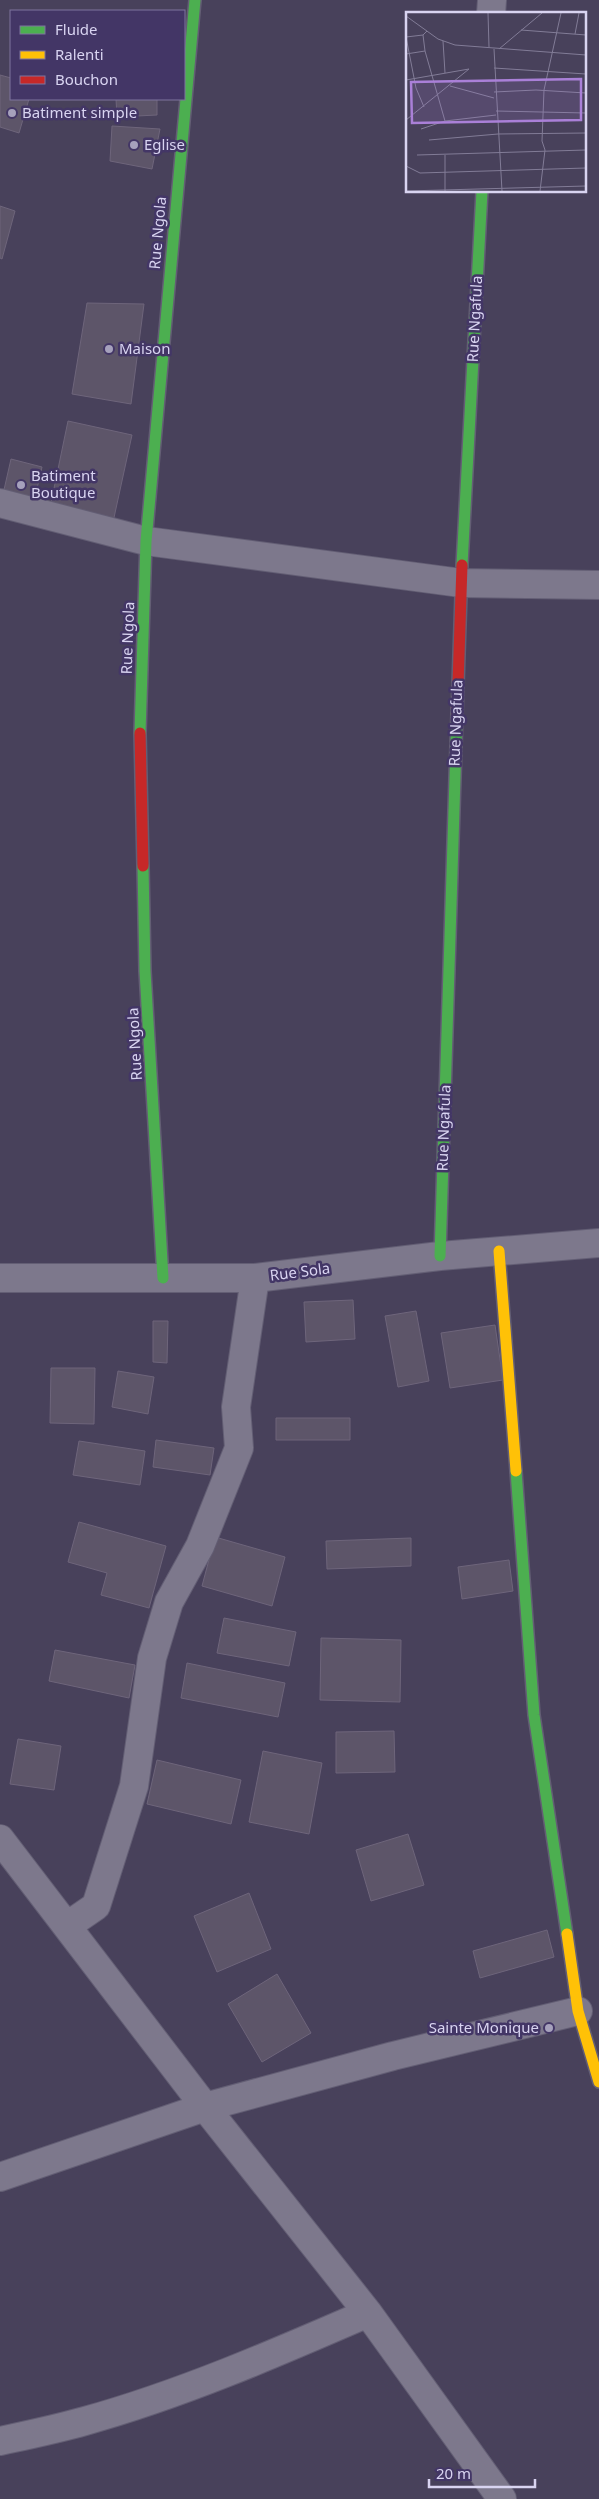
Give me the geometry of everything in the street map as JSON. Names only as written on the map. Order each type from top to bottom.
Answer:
[{"type":"street","name":"Rue Ngola","points":[[163,1278],[146,971],[140,745],[146,541],[195,0]]},
{"type":"street","name":"Rue Ngafula","points":[[440,1256],[461,583],[482,192]]},
{"type":"street","points":[[0,503],[146,541],[461,583],[599,585]]},
{"type":"street","name":"Rue Sola","points":[[0,1278],[255,1278],[440,1256],[599,1243]]},
{"type":"street","points":[[499,1251],[534,1715],[578,2011],[599,2082]]},
{"type":"street","points":[[67,1926],[96,1906],[134,1786],[152,1658],[169,1602],[200,1546],[239,1448],[236,1407],[255,1278]]},
{"type":"street","points":[[0,1839],[205,2107],[368,2313],[502,2499]]},
{"type":"street","points":[[0,2177],[205,2107],[393,2056],[578,2011]]},
{"type":"street","points":[[0,2442],[85,2421],[247,2365],[368,2313]]},
{"type":"building","name":"Batiment simple","points":[[0,75],[10,78],[10,100],[29,100],[19,133],[0,127]]},
{"type":"building","points":[[116,100],[157,100],[157,115],[117,117]]},
{"type":"building","name":"Eglise","points":[[112,126],[160,129],[152,169],[110,161]]},
{"type":"building","points":[[0,206],[15,211],[2,259],[0,258]]},
{"type":"building","name":"Maison","points":[[87,303],[144,304],[131,404],[72,394]]},
{"type":"building","points":[[68,421],[132,435],[110,536],[47,522]]},
{"type":"building","name":"Batiment Boutique","points":[[11,459],[42,467],[32,510],[1,503]]},
{"type":"building","points":[[353,1300],[355,1339],[306,1342],[304,1302]]},
{"type":"building","points":[[416,1311],[429,1381],[398,1387],[385,1316]]},
{"type":"building","points":[[153,1321],[168,1321],[167,1363],[153,1362]]},
{"type":"building","points":[[495,1325],[503,1380],[450,1388],[441,1333]]},
{"type":"building","points":[[51,1368],[95,1368],[94,1424],[50,1423]]},
{"type":"building","points":[[118,1371],[154,1377],[148,1414],[112,1407]]},
{"type":"building","points":[[276,1418],[350,1418],[350,1440],[276,1440]]},
{"type":"building","points":[[156,1440],[214,1448],[210,1475],[153,1467]]},
{"type":"building","points":[[79,1441],[145,1451],[140,1485],[73,1475]]},
{"type":"building","points":[[79,1522],[166,1546],[149,1608],[101,1595],[107,1573],[68,1562]]},
{"type":"building","points":[[215,1537],[285,1557],[272,1606],[202,1586]]},
{"type":"building","points":[[411,1538],[411,1566],[327,1569],[326,1541]]},
{"type":"building","points":[[509,1560],[513,1591],[462,1599],[458,1567]]},
{"type":"building","points":[[224,1618],[296,1632],[289,1666],[217,1653]]},
{"type":"building","points":[[321,1638],[401,1640],[400,1702],[320,1700]]},
{"type":"building","points":[[55,1650],[135,1665],[129,1698],[49,1681]]},
{"type":"building","points":[[187,1663],[285,1683],[278,1717],[181,1698]]},
{"type":"building","points":[[394,1731],[395,1772],[336,1773],[336,1732]]},
{"type":"building","points":[[18,1739],[61,1746],[54,1790],[10,1784]]},
{"type":"building","points":[[263,1751],[322,1763],[309,1834],[249,1822]]},
{"type":"building","points":[[157,1760],[241,1780],[231,1824],[147,1804]]},
{"type":"building","points":[[408,1834],[424,1885],[371,1901],[356,1850]]},
{"type":"building","points":[[249,1893],[271,1949],[217,1972],[194,1916]]},
{"type":"building","points":[[547,1930],[554,1957],[480,1978],[473,1951]]},
{"type":"building","points":[[277,1974],[311,2033],[262,2062],[228,2004]]},
{"type":"traffic: fast","points":[[140,733],[146,541],[195,0]]},
{"type":"traffic: fast","points":[[462,565],[482,192]]},
{"type":"traffic: fast","points":[[440,1256],[457,714]]},
{"type":"traffic: fast","points":[[143,866],[145,971],[163,1278]]},
{"type":"traffic: fast","points":[[516,1471],[534,1715],[567,1934]]},
{"type":"traffic: slow","points":[[499,1251],[516,1471]]},
{"type":"traffic: slow","points":[[567,1934],[578,2011],[599,2082]]},
{"type":"traffic: jam","points":[[457,714],[462,565]]},
{"type":"traffic: jam","points":[[140,733],[143,866]]},
{"type":"place","name":"Batiment simple","points":[[12,113]]},
{"type":"place","name":"Eglise","points":[[134,145]]},
{"type":"place","name":"Maison","points":[[109,349]]},
{"type":"place","name":"Batiment Boutique","points":[[21,485]]},
{"type":"place","name":"Sainte Monique","points":[[549,2028]]}]
